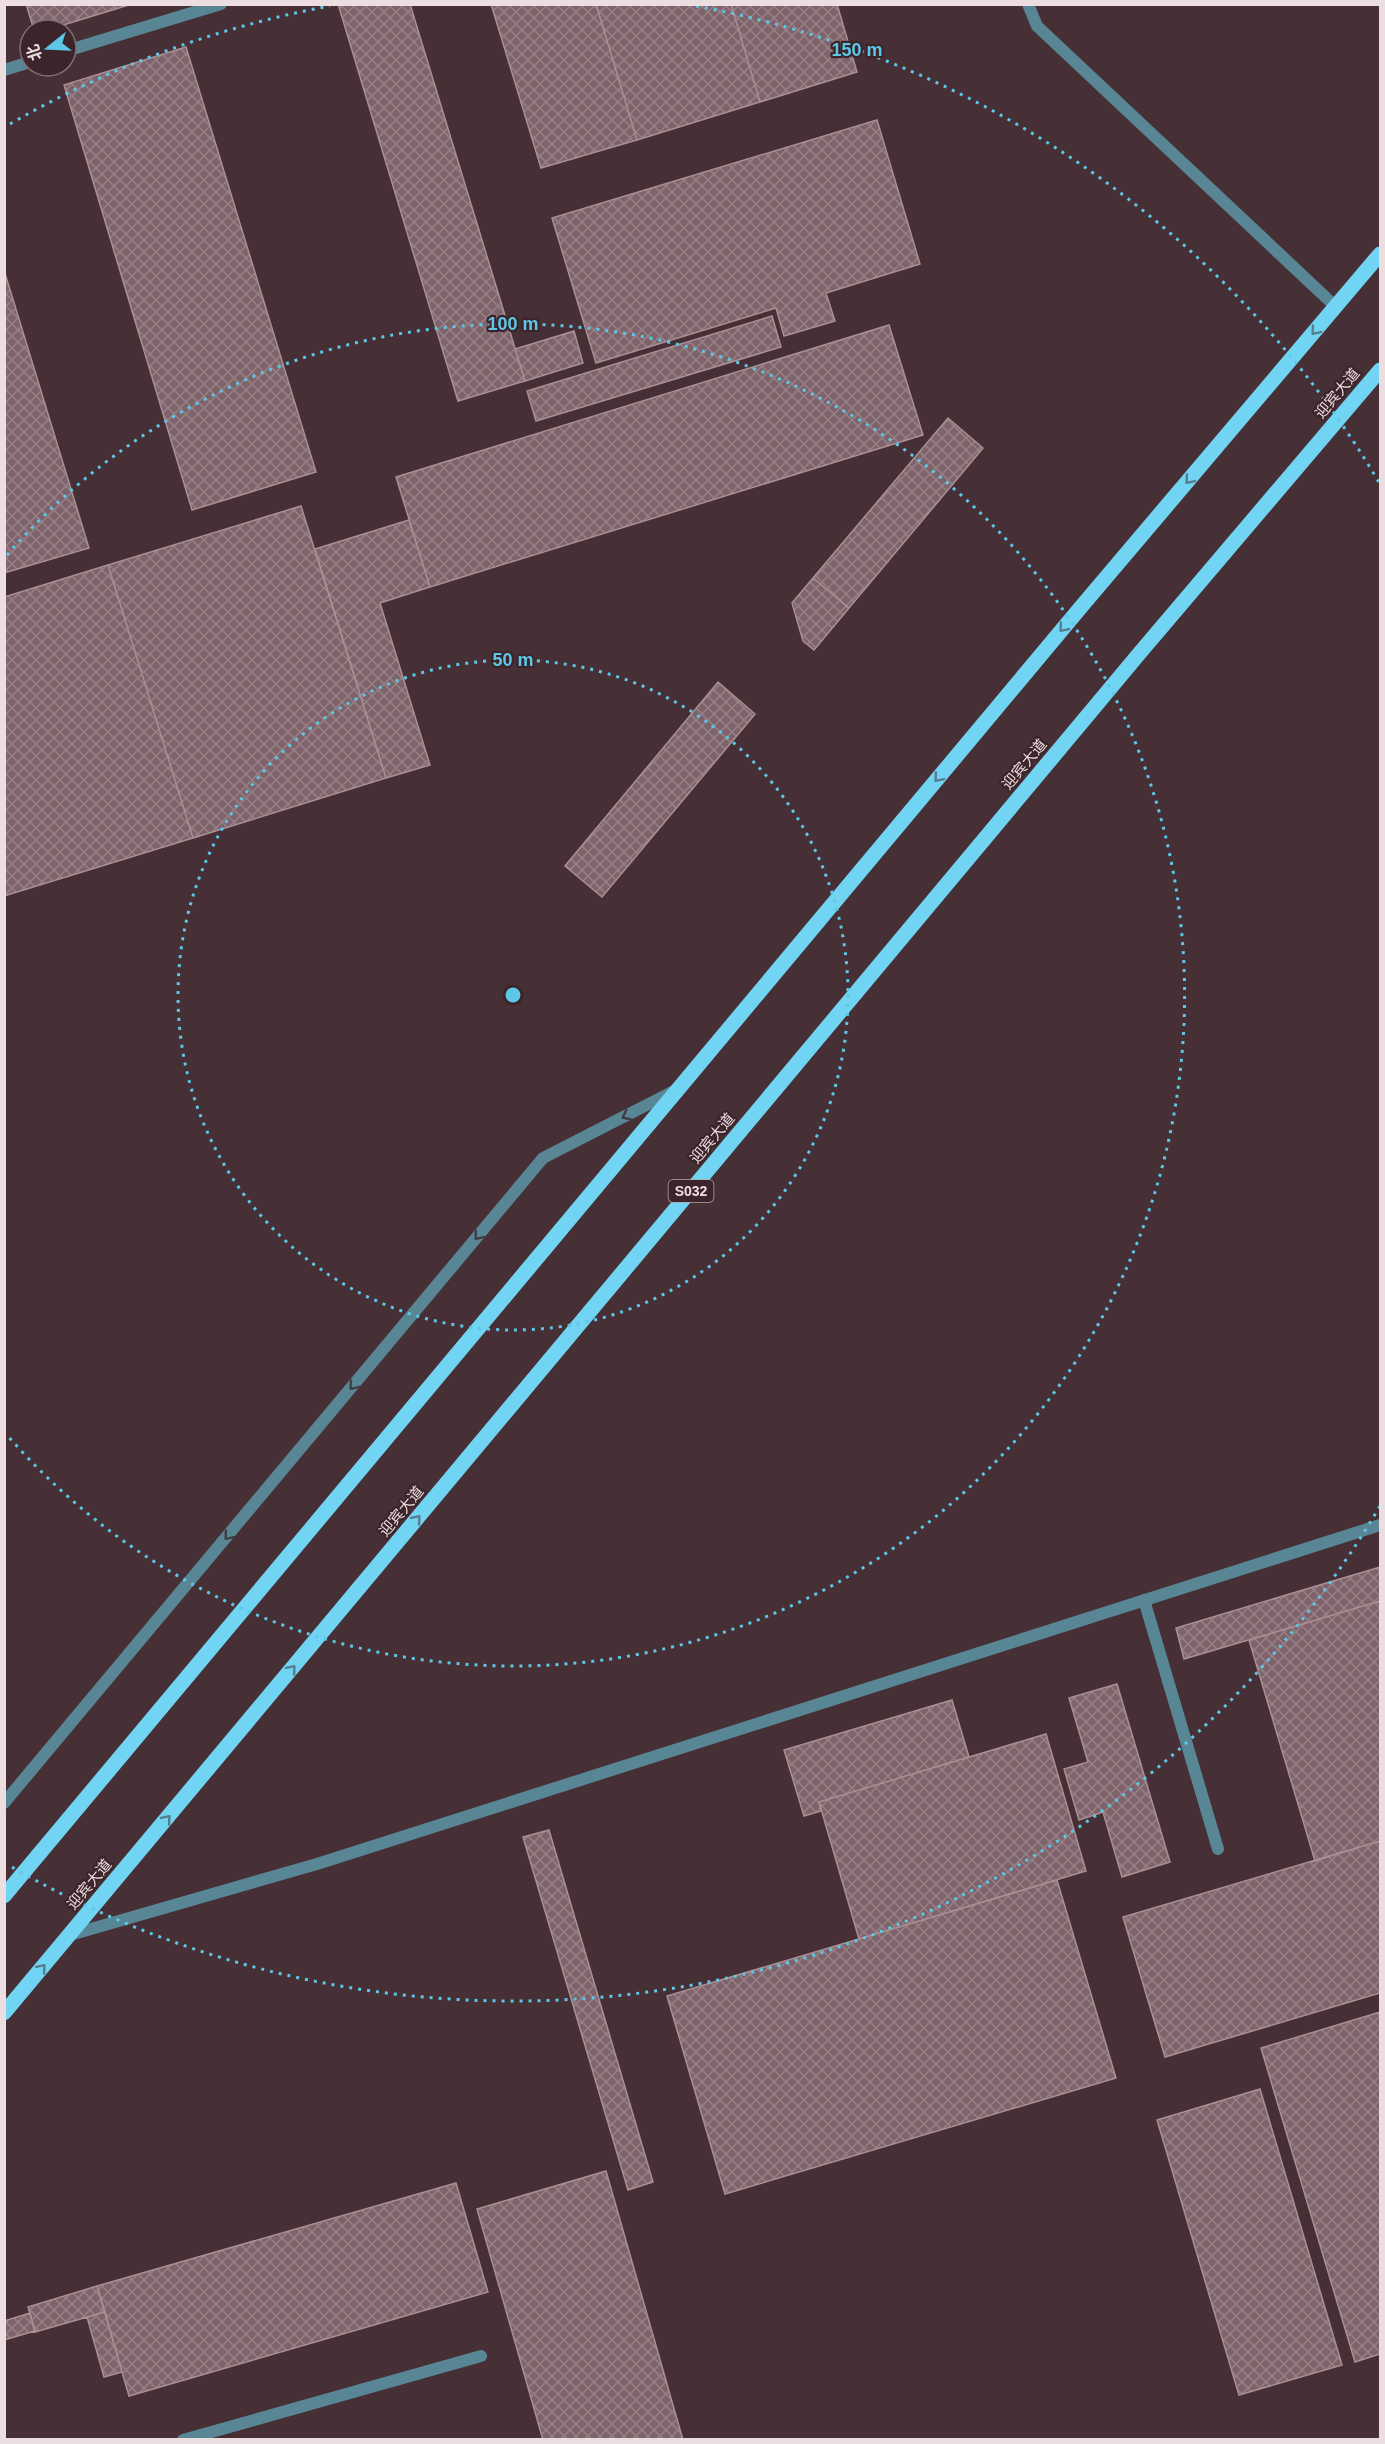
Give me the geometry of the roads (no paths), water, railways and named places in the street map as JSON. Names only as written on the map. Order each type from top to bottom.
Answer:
[{"type":"main road","points":[[4,1896],[1089,598],[1380,254]]},
{"type":"main road","name":"迎宾大道","points":[[4,2013],[1146,646],[1380,370]]},
{"type":"street","points":[[78,47],[220,4]]},
{"type":"street","points":[[1028,4],[1037,27],[1336,307]]},
{"type":"street","points":[[4,1803],[543,1158],[678,1089]]},
{"type":"street","points":[[70,1935],[317,1864],[1380,1525]]},
{"type":"street","points":[[1144,1600],[1218,1849]]},
{"type":"street","points":[[183,2439],[481,2356]]}]
